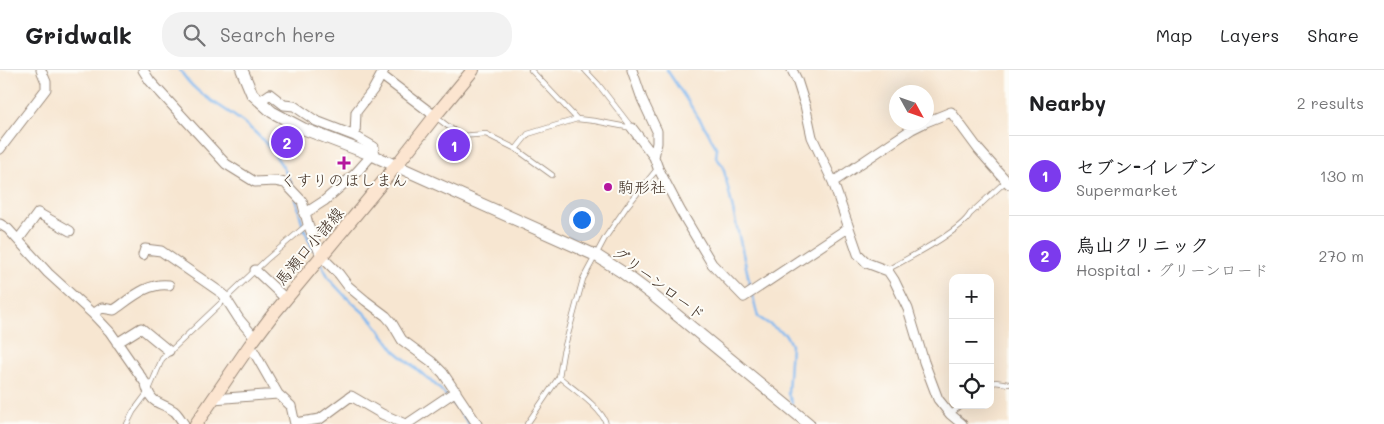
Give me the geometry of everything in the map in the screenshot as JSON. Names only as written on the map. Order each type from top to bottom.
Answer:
[{"type":"main road","name":"馬瀬口小諸線","points":[[196,424],[252,341],[473,70]]},
{"type":"street","points":[[0,149],[46,89],[46,82],[41,70]]},
{"type":"street","points":[[143,70],[150,81],[226,164],[255,182],[285,182],[302,202],[304,214],[321,256],[348,286],[386,316],[402,340],[432,362],[443,373],[477,424]]},
{"type":"street","name":"グリーンロード","points":[[242,70],[252,94],[272,112],[304,129],[372,155],[596,256],[622,272],[808,424]]},
{"type":"street","points":[[632,70],[642,99],[657,131],[654,157]]},
{"type":"street","points":[[792,70],[805,106],[812,137],[833,182],[858,254],[867,263],[886,270],[894,280],[908,309],[924,362],[938,399],[950,414],[962,424]]},
{"type":"street","points":[[355,136],[356,112],[373,90],[383,72],[435,116]]},
{"type":"street","points":[[260,100],[270,94],[284,105],[294,106],[316,120],[355,136],[374,147],[372,155],[355,174],[324,201],[304,214]]},
{"type":"street","points":[[934,119],[952,112],[979,150],[1008,182]]},
{"type":"street","points":[[632,128],[654,157],[680,210],[712,264],[744,297],[848,228]]},
{"type":"street","points":[[833,182],[911,130]]},
{"type":"street","points":[[18,240],[38,213],[70,231]]},
{"type":"street","points":[[0,224],[110,332],[146,384],[148,392],[156,402],[174,411],[184,424]]},
{"type":"street","points":[[142,255],[145,249],[161,251],[223,294],[252,341],[278,394],[291,406],[295,424],[320,419],[351,396],[382,414],[406,424],[456,391]]},
{"type":"street","points":[[255,270],[286,299]]},
{"type":"street","points":[[93,314],[102,308],[114,310],[146,288],[161,284],[169,285]]},
{"type":"street","points":[[117,343],[141,328],[169,351]]},
{"type":"street","points":[[214,399],[278,394]]},
{"type":"lane","points":[[531,70],[576,119]]},
{"type":"lane","points":[[585,70],[632,128]]},
{"type":"lane","points":[[435,116],[461,136],[486,134],[516,149],[552,175]]},
{"type":"lane","points":[[516,149],[528,134],[576,119],[632,128]]},
{"type":"lane","points":[[528,424],[559,377],[562,353],[583,280],[605,238],[627,206],[658,168]]},
{"type":"lane","points":[[886,270],[940,240],[967,219],[970,214],[1008,182]]},
{"type":"lane","points":[[127,424],[133,412],[148,392],[162,359],[169,351],[255,270],[308,224]]},
{"type":"lane","points":[[559,377],[601,412],[606,424]]},
{"type":"lane","points":[[994,383],[1009,384]]},
{"type":"lane","points":[[950,414],[957,409]]},
{"type":"waterway","points":[[180,70],[191,85],[204,96],[243,122],[260,137],[275,154],[292,185]]},
{"type":"waterway","points":[[667,70],[717,149],[716,157],[723,166],[751,289]]},
{"type":"waterway","points":[[296,200],[303,226],[313,249]]},
{"type":"waterway","points":[[321,263],[330,280],[373,321],[395,351],[438,387],[469,424]]},
{"type":"waterway","points":[[752,294],[758,317],[786,335],[791,345],[788,393],[792,403]]},
{"type":"place","name":"烏山クリニック","points":[[287,142]]},
{"type":"place","name":"セブン-イレブン","points":[[454,145]]},
{"type":"place","name":"くすりのほしまん","points":[[344,163]]},
{"type":"place","name":"駒形社","points":[[608,187]]}]
